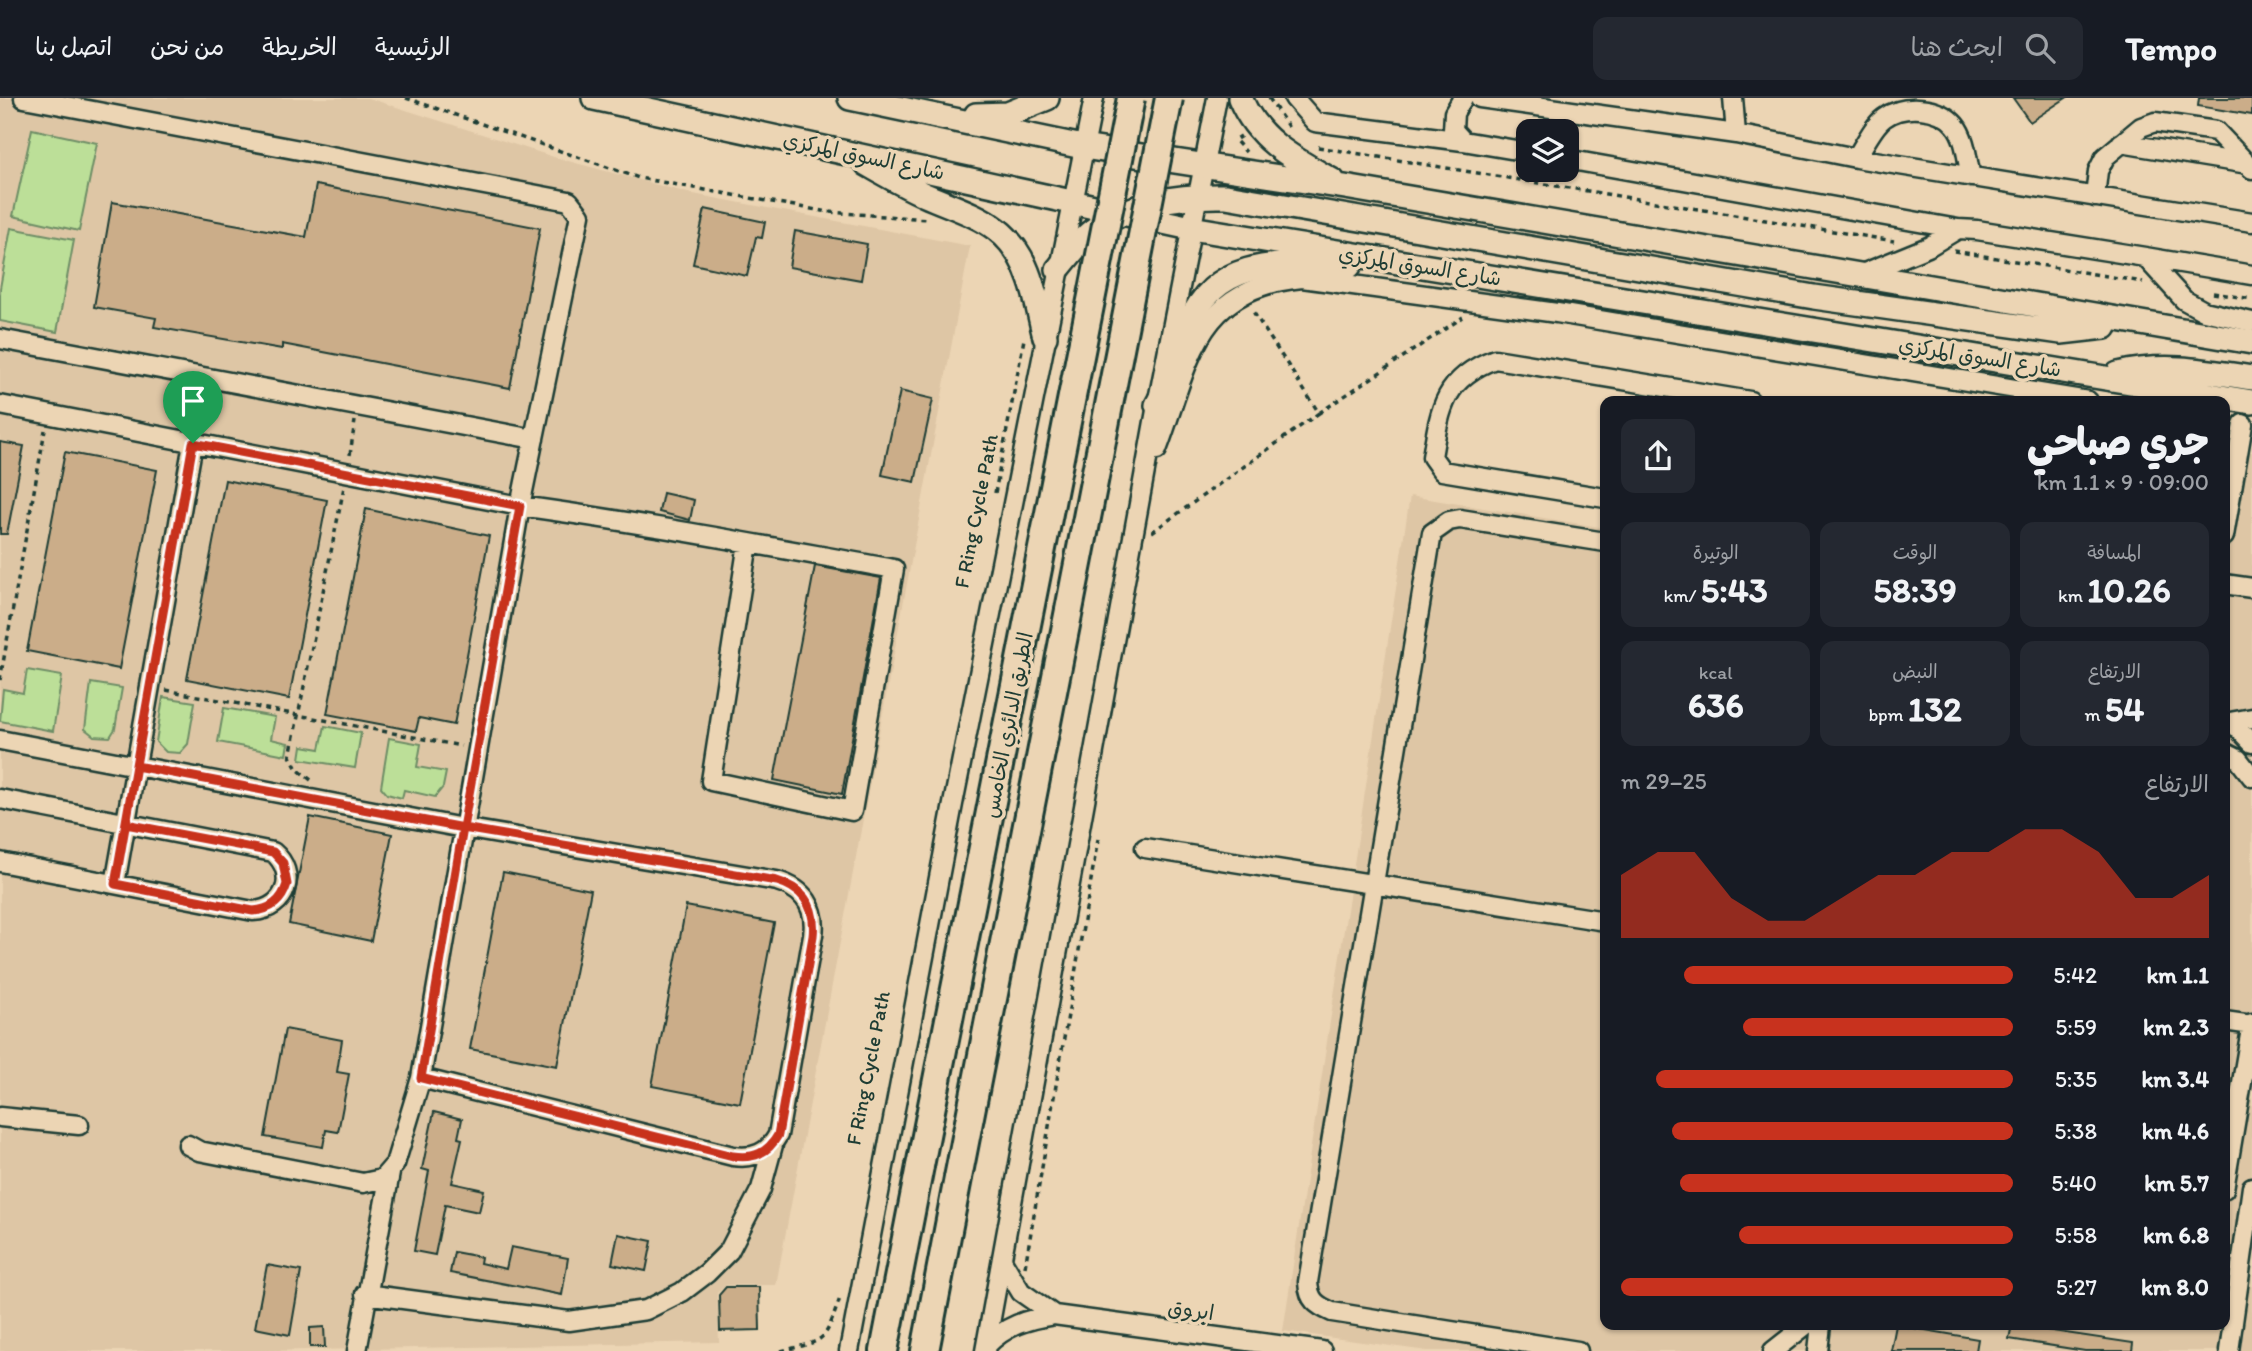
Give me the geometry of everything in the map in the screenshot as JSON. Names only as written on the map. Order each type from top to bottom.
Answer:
[{"type":"highway","name":"الطريق الدائري الخامس","points":[[884,1351],[1131,98]]},
{"type":"highway","name":"الطريق الدائري الخامس","points":[[925,1351],[1169,98]]},
{"type":"main road","name":"شارع السوق المركزي","points":[[594,98],[1191,228],[2216,396]]},
{"type":"main road","points":[[850,98],[1083,146],[1203,167],[1345,187],[2126,323],[2252,342]]},
{"type":"main road","points":[[940,117],[1009,114],[1037,105],[1047,98]]},
{"type":"main road","points":[[1240,98],[1255,126],[1277,148],[1345,187]]},
{"type":"main road","points":[[846,152],[925,195],[978,215],[1001,232],[1017,252],[1030,278],[1035,337]]},
{"type":"main road","points":[[1058,269],[1090,233],[1123,212],[1162,200],[1198,195],[1226,195],[1814,297],[2061,332],[2093,330],[2126,323]]},
{"type":"main road","points":[[1157,405],[1170,382],[1189,323],[1199,306],[1235,275],[1269,264],[1416,266]]},
{"type":"main road","points":[[2104,377],[2140,369],[2175,367],[2252,378]]},
{"type":"main road","name":"شارع السوق المركزي","points":[[2230,398],[2252,402]]},
{"type":"street","points":[[24,98],[573,203],[579,211],[520,506],[421,1078],[396,1164],[382,1179],[363,1184],[199,1151],[188,1146]]},
{"type":"street","name":"الطريق الدائري الخامس","points":[[850,1343],[1035,337],[1058,269],[1094,98]]},
{"type":"street","points":[[985,1349],[1003,1262],[1157,405],[1217,98]]},
{"type":"street","points":[[1294,98],[1315,122],[1516,150]]},
{"type":"street","points":[[1463,98],[1454,113],[1453,130],[1464,141]]},
{"type":"street","points":[[1480,98],[1556,104],[1736,134],[1856,158],[2252,222]]},
{"type":"street","points":[[1733,98],[1736,134]]},
{"type":"street","points":[[1856,158],[1883,118],[1900,110],[1919,109],[1942,114],[1955,125],[1964,145],[1971,177]]},
{"type":"street","points":[[2095,197],[2101,163],[2141,127],[2155,122],[2202,127],[2222,135],[2250,167]]},
{"type":"street","points":[[2121,143],[2250,167]]},
{"type":"street","points":[[1579,161],[1958,229],[2252,275]]},
{"type":"street","points":[[1855,276],[1928,247],[1958,229]]},
{"type":"street","points":[[2145,257],[2184,300],[2204,311],[2252,322]]},
{"type":"street","name":"شارع السوق المركزي","points":[[1143,486],[1204,330],[1214,315],[1241,292],[1274,281],[1320,279],[1589,318],[2058,396]]},
{"type":"street","points":[[0,339],[534,439]]},
{"type":"street","points":[[1600,497],[1442,471],[1432,457],[1439,410],[1445,396],[1460,380],[1495,359],[1720,396]]},
{"type":"street","points":[[0,405],[520,506],[748,543],[894,569],[852,811],[711,781],[748,543]]},
{"type":"street","points":[[2230,423],[2248,425],[2230,508]]},
{"type":"street","points":[[115,884],[193,443]]},
{"type":"street","points":[[1578,1351],[1332,1312],[1317,1306],[1311,1298],[1308,1282],[1432,533],[1449,521],[1460,519],[1600,541]]},
{"type":"street","points":[[2230,585],[2252,588]]},
{"type":"street","points":[[2230,723],[2252,718]]},
{"type":"street","points":[[2230,724],[2252,743]]},
{"type":"street","points":[[0,740],[463,828],[777,881],[799,891],[813,911],[814,923],[778,1135],[761,1189],[729,1251],[707,1273],[682,1292],[646,1310],[569,1321],[365,1294]]},
{"type":"street","points":[[2230,755],[2238,759],[2252,777]]},
{"type":"street","points":[[0,799],[273,852],[283,863],[287,884],[276,903],[269,908],[253,911],[0,862]]},
{"type":"street","points":[[1145,848],[1600,920]]},
{"type":"street","points":[[2230,1022],[2252,1024],[2230,1154]]},
{"type":"street","points":[[421,1078],[733,1156],[755,1156],[773,1145]]},
{"type":"street","points":[[0,1117],[79,1125]]},
{"type":"street","points":[[357,1351],[365,1294],[390,1173]]},
{"type":"street","points":[[2230,1351],[2252,1187]]},
{"type":"street","name":"ابروق","points":[[1003,1262],[1021,1292],[1054,1315]]},
{"type":"street","points":[[2236,1351],[2252,1263]]},
{"type":"street","name":"ابروق","points":[[985,1349],[1010,1327],[1031,1319],[1054,1315],[1322,1351]]},
{"type":"street","points":[[1773,1351],[1800,1330]]},
{"type":"street","points":[[1818,1351],[1820,1330]]},
{"type":"street","points":[[834,1351],[850,1343]]},
{"type":"path","points":[[406,98],[639,178],[828,212],[932,219]]},
{"type":"path","points":[[1269,98],[1295,136]]},
{"type":"path","points":[[1245,173],[1248,154],[1235,141],[1255,126]]},
{"type":"path","points":[[1317,147],[2173,287]]},
{"type":"path","points":[[1241,292],[1319,413]]},
{"type":"path","points":[[2213,293],[2252,299]]},
{"type":"path","points":[[1150,534],[1319,413],[1469,313]]},
{"type":"path","name":"F Ring Cycle Path","points":[[993,504],[1035,337]]},
{"type":"path","points":[[314,800],[314,784],[297,769],[290,756],[347,473],[358,405]]},
{"type":"path","points":[[0,680],[48,414]]},
{"type":"path","points":[[150,687],[477,749]]},
{"type":"path","points":[[1021,1292],[1098,837]]},
{"type":"path","points":[[781,1351],[821,1341],[828,1331],[842,1292]]},
{"type":"shaded area","points":[[0,98],[368,98],[557,158],[688,193],[970,246],[776,1285],[726,1285],[717,1293],[719,1342],[261,1351],[0,1351]]},
{"type":"shaded area","points":[[2230,449],[2252,452],[2252,1351],[1427,1351],[1283,1331],[1410,496],[1600,527],[1600,1330],[2230,1330]]},
{"type":"green space","points":[[32,129],[97,143],[79,231],[13,216]]},
{"type":"green space","points":[[11,228],[74,240],[57,332],[0,321],[0,288]]},
{"type":"green space","points":[[27,670],[62,676],[53,731],[0,721],[3,689],[23,693]]},
{"type":"green space","points":[[91,683],[122,688],[115,729],[110,737],[94,736],[85,729]]},
{"type":"green space","points":[[163,697],[195,702],[188,744],[180,753],[166,752],[156,742]]},
{"type":"green space","points":[[224,708],[275,717],[271,739],[288,743],[286,755],[218,742]]},
{"type":"green space","points":[[325,726],[361,733],[355,768],[300,759],[302,746],[320,749]]},
{"type":"green space","points":[[389,738],[421,744],[417,767],[446,772],[443,787],[435,797],[404,790],[402,798],[387,794],[381,787]]},
{"type":"building","points":[[2013,98],[2066,98],[2030,122]]},
{"type":"building","points":[[2199,98],[2252,98],[2252,115],[2198,106]]},
{"type":"building","points":[[316,185],[540,228],[510,388],[282,344],[282,349],[154,327],[156,318],[94,307],[112,202],[306,237]]},
{"type":"building","points":[[705,209],[765,222],[762,238],[756,237],[747,276],[693,264]]},
{"type":"building","points":[[795,231],[867,244],[861,280],[789,267]]},
{"type":"building","points":[[900,391],[933,399],[915,482],[882,475]]},
{"type":"building","points":[[0,442],[24,446],[7,534],[0,534]]},
{"type":"building","points":[[65,452],[157,470],[119,669],[27,651]]},
{"type":"building","points":[[225,480],[327,500],[289,699],[187,679]]},
{"type":"building","points":[[663,493],[694,500],[690,520],[659,512]]},
{"type":"building","points":[[366,509],[489,536],[454,725],[419,718],[416,731],[327,714]]},
{"type":"building","points":[[815,566],[881,578],[842,794],[774,780]]},
{"type":"building","points":[[310,817],[392,834],[371,941],[289,924]]},
{"type":"building","points":[[503,872],[591,890],[557,1066],[470,1049]]},
{"type":"building","points":[[686,906],[774,923],[740,1103],[652,1086]]},
{"type":"building","points":[[285,1029],[342,1040],[337,1072],[349,1074],[338,1132],[326,1130],[323,1147],[265,1137]]},
{"type":"building","points":[[434,1112],[462,1119],[458,1138],[462,1139],[452,1183],[484,1190],[479,1212],[445,1205],[435,1255],[414,1251],[429,1171],[422,1169]]},
{"type":"building","points":[[618,1234],[652,1241],[646,1271],[612,1264]]},
{"type":"building","points":[[511,1247],[568,1258],[562,1295],[450,1273],[454,1252],[481,1257],[480,1263],[506,1269]]},
{"type":"building","points":[[267,1265],[301,1271],[290,1335],[255,1328]]},
{"type":"building","points":[[726,1287],[759,1287],[760,1330],[720,1331],[719,1295]]},
{"type":"building","points":[[324,1327],[325,1347],[310,1347],[310,1328]]},
{"type":"building","points":[[1895,1330],[1925,1330],[1978,1339],[1976,1351],[1891,1351]]},
{"type":"building","points":[[2011,1330],[2046,1330],[2133,1343],[2132,1351],[2085,1351],[2009,1339]]},
{"type":"route","points":[[193,443],[115,884],[253,911],[269,908],[276,903],[282,897],[287,884],[288,877],[283,863],[273,852],[126,824],[136,766],[463,828],[421,1078],[733,1156],[744,1158],[765,1152],[773,1145],[778,1135],[813,936],[813,911],[799,891],[789,884],[777,881],[463,828],[520,506],[193,443]]}]
